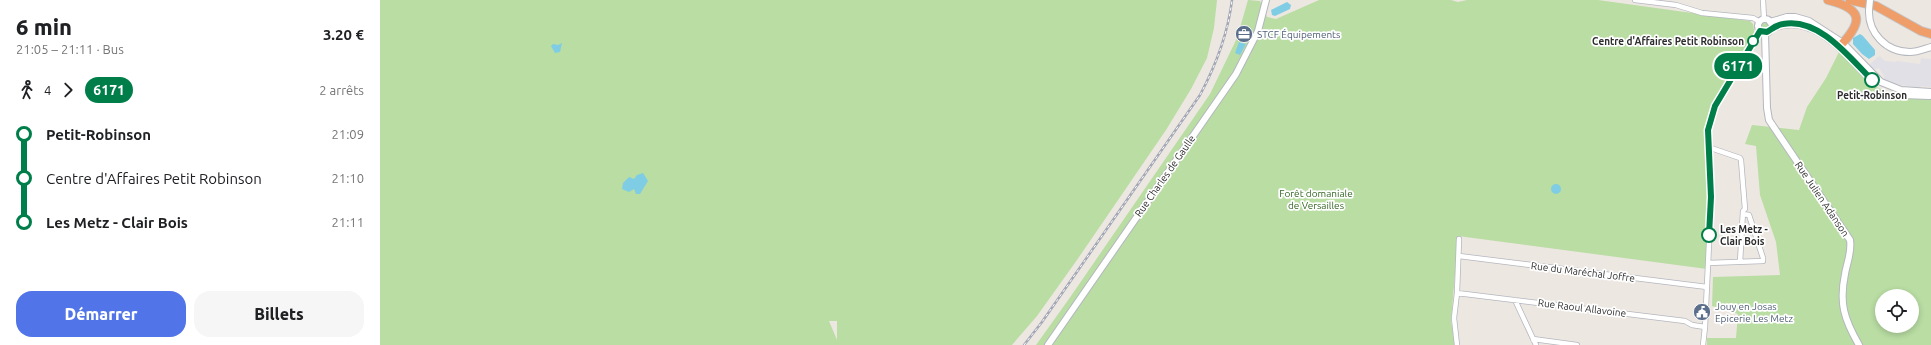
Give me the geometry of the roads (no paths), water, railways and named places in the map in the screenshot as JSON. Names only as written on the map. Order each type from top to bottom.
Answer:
[{"type":"highway","points":[[1828,0],[1849,7],[1856,16],[1855,28],[1841,45]]},
{"type":"highway","points":[[1850,0],[1876,6],[1921,31],[1931,34]]},
{"type":"main road","name":"Rue Charles de Gaulle","points":[[1048,345],[1236,74],[1258,31],[1266,0]]},
{"type":"main road","points":[[1870,0],[1869,20],[1872,29],[1879,39],[1890,47],[1909,52],[1931,47]]},
{"type":"main road","points":[[1771,29],[1765,21],[1787,17],[1802,19],[1815,24],[1858,57],[1870,73],[1881,82],[1901,90],[1931,92]]},
{"type":"main road","name":"Rue Julien Adanson","points":[[1765,21],[1758,27],[1763,32],[1769,120],[1773,128],[1848,235],[1851,245],[1845,273],[1842,304],[1844,316],[1859,345]]},
{"type":"main road","points":[[1763,32],[1788,24],[1806,26],[1841,45],[1850,57],[1872,80],[1889,90],[1915,96],[1931,96]]},
{"type":"street","points":[[1635,0],[1676,5],[1702,13],[1753,18],[1765,21],[1763,0]]},
{"type":"street","points":[[1703,345],[1711,202],[1708,130],[1715,106],[1763,32]]},
{"type":"street","points":[[1708,147],[1740,158],[1741,160],[1745,209],[1743,214],[1740,262]]},
{"type":"street","points":[[1708,263],[1761,262],[1763,258],[1749,215],[1743,214]]},
{"type":"street","points":[[1457,345],[1454,324],[1459,239]]},
{"type":"street","name":"Rue du Maréchal Joffre","points":[[1459,256],[1707,287]]},
{"type":"street","name":"Rue Raoul Allavoine","points":[[1457,293],[1685,321],[1692,325],[1705,327]]},
{"type":"street","points":[[1515,300],[1536,345]]},
{"type":"street","points":[[1534,340],[1577,345]]},
{"type":"water","points":[[1287,2],[1291,5],[1290,9],[1275,16],[1272,15],[1271,10]]},
{"type":"water","points":[[1860,34],[1875,50],[1875,55],[1869,59],[1853,44],[1853,38]]},
{"type":"water","points":[[1239,42],[1246,44],[1240,55],[1235,53]]},
{"type":"water","points":[[562,43],[560,52],[555,53],[551,46],[553,44],[558,45]]},
{"type":"water","points":[[643,173],[648,181],[640,194],[636,194],[634,189],[629,192],[622,189],[623,183],[629,177],[634,179],[637,175]]},
{"type":"water","points":[[1554,184],[1558,184],[1560,185],[1560,193],[1554,194],[1551,191],[1551,187]]},
{"type":"railway","points":[[1024,345],[1042,322],[1200,95],[1220,49],[1228,25],[1232,0]]},
{"type":"place","name":"STCF Équipements","points":[[1244,34]]},
{"type":"place","name":"Centre d'Affaires Petit Robinson","points":[[1753,41]]},
{"type":"place","name":"Petit-Robinson","points":[[1872,80]]},
{"type":"place","name":"Les Metz - Clair Bois","points":[[1709,235]]},
{"type":"place","name":"Jouy en Josas Epicerie Les Metz","points":[[1702,312]]},
{"type":"park label","name":"Forêt domaniale de Versailles","points":[[1316,198]]}]
